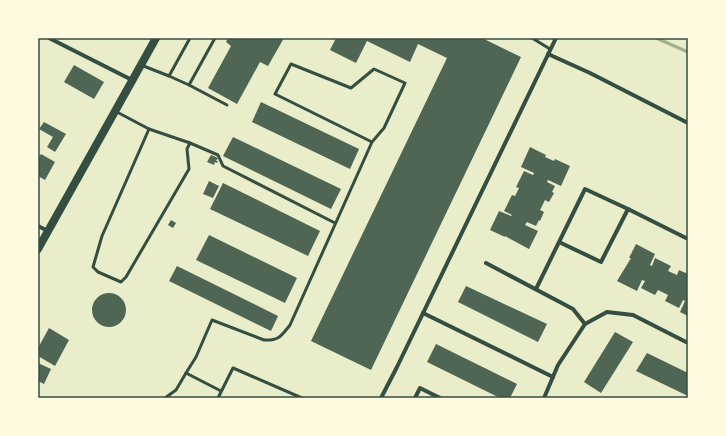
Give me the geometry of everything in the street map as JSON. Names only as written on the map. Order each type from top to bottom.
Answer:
[{"type":"main road","points":[[38,249],[156,38]]},
{"type":"street","points":[[49,38],[132,80]]},
{"type":"street","points":[[381,398],[556,38]]},
{"type":"street","points":[[549,52],[688,123]]},
{"type":"street","points":[[536,289],[585,189],[688,239]]},
{"type":"street","points":[[559,242],[601,262],[628,209]]},
{"type":"street","points":[[38,226],[48,231]]},
{"type":"street","points":[[486,263],[573,308],[585,324]]},
{"type":"street","points":[[544,398],[558,365],[585,324],[607,312],[633,316],[688,343]]},
{"type":"street","points":[[423,314],[553,377]]},
{"type":"street","points":[[415,398],[420,388],[440,398]]},
{"type":"lane","points":[[169,76],[190,38]]},
{"type":"lane","points":[[189,85],[215,38]]},
{"type":"lane","points":[[532,38],[549,52]]},
{"type":"lane","points":[[165,398],[176,390],[196,357],[212,320],[264,340],[272,340],[281,337],[290,325],[372,142],[384,128],[405,83],[374,69],[351,88],[291,64],[275,94],[372,142]]},
{"type":"lane","points":[[141,65],[189,85],[227,105]]},
{"type":"lane","points":[[115,111],[149,128],[218,155],[223,166],[336,223]]},
{"type":"lane","points":[[149,128],[102,236],[93,267],[98,272],[121,282],[126,277],[189,169],[187,149],[190,143]]},
{"type":"lane","points":[[218,398],[233,368],[302,398]]},
{"type":"lane","points":[[186,373],[221,391]]},
{"type":"building","points":[[228,38],[284,38],[268,66],[260,62],[237,104],[208,88],[231,46],[226,42]]},
{"type":"building","points":[[336,38],[482,38],[521,57],[371,370],[311,341],[447,58],[418,44],[410,62],[367,41],[356,63],[330,50]]},
{"type":"building","points":[[74,65],[104,82],[94,99],[64,82]]},
{"type":"building","points":[[261,102],[359,149],[350,169],[252,122]]},
{"type":"building","points":[[44,122],[66,134],[55,152],[47,147],[53,137],[39,129]]},
{"type":"building","points":[[233,137],[341,189],[331,209],[223,156]]},
{"type":"building","points":[[530,147],[546,155],[545,157],[554,161],[555,159],[570,166],[561,186],[548,180],[547,182],[555,186],[552,192],[554,193],[549,202],[545,200],[540,210],[544,212],[540,221],[539,220],[536,226],[527,222],[525,225],[538,231],[529,249],[490,230],[499,211],[511,216],[512,215],[504,211],[512,195],[515,196],[519,188],[516,187],[524,171],[533,175],[534,173],[521,167]]},
{"type":"building","points":[[41,154],[55,162],[45,180],[38,176],[38,159]]},
{"type":"building","points":[[211,155],[218,158],[216,161],[218,161],[217,163],[215,162],[214,165],[207,162]]},
{"type":"building","points":[[209,181],[219,186],[213,198],[203,194]]},
{"type":"building","points":[[223,183],[320,231],[308,256],[210,209]]},
{"type":"building","points":[[171,220],[176,223],[173,228],[168,225]]},
{"type":"building","points":[[209,235],[297,278],[285,303],[196,260]]},
{"type":"building","points":[[636,244],[655,254],[650,265],[652,266],[655,258],[671,266],[668,271],[677,275],[679,270],[688,274],[688,316],[680,312],[685,301],[683,300],[679,308],[665,301],[668,295],[658,290],[655,295],[641,288],[645,281],[642,280],[637,291],[617,281],[631,258],[629,258]]},
{"type":"building","points":[[177,266],[278,316],[271,331],[169,281]]},
{"type":"building","points":[[466,286],[547,324],[538,342],[458,302]]},
{"type":"building","points":[[109,293],[121,298],[126,310],[121,322],[109,327],[97,322],[92,310],[97,298]]},
{"type":"building","points":[[49,328],[69,340],[55,366],[38,356],[38,348]]},
{"type":"building","points":[[615,332],[633,342],[601,393],[584,382]]},
{"type":"building","points":[[436,344],[517,384],[510,398],[500,398],[427,362]]},
{"type":"building","points":[[647,353],[688,373],[688,396],[636,371]]},
{"type":"building","points":[[38,363],[51,369],[44,384],[38,381]]},
{"type":"waterway","points":[[656,38],[688,52]]}]
